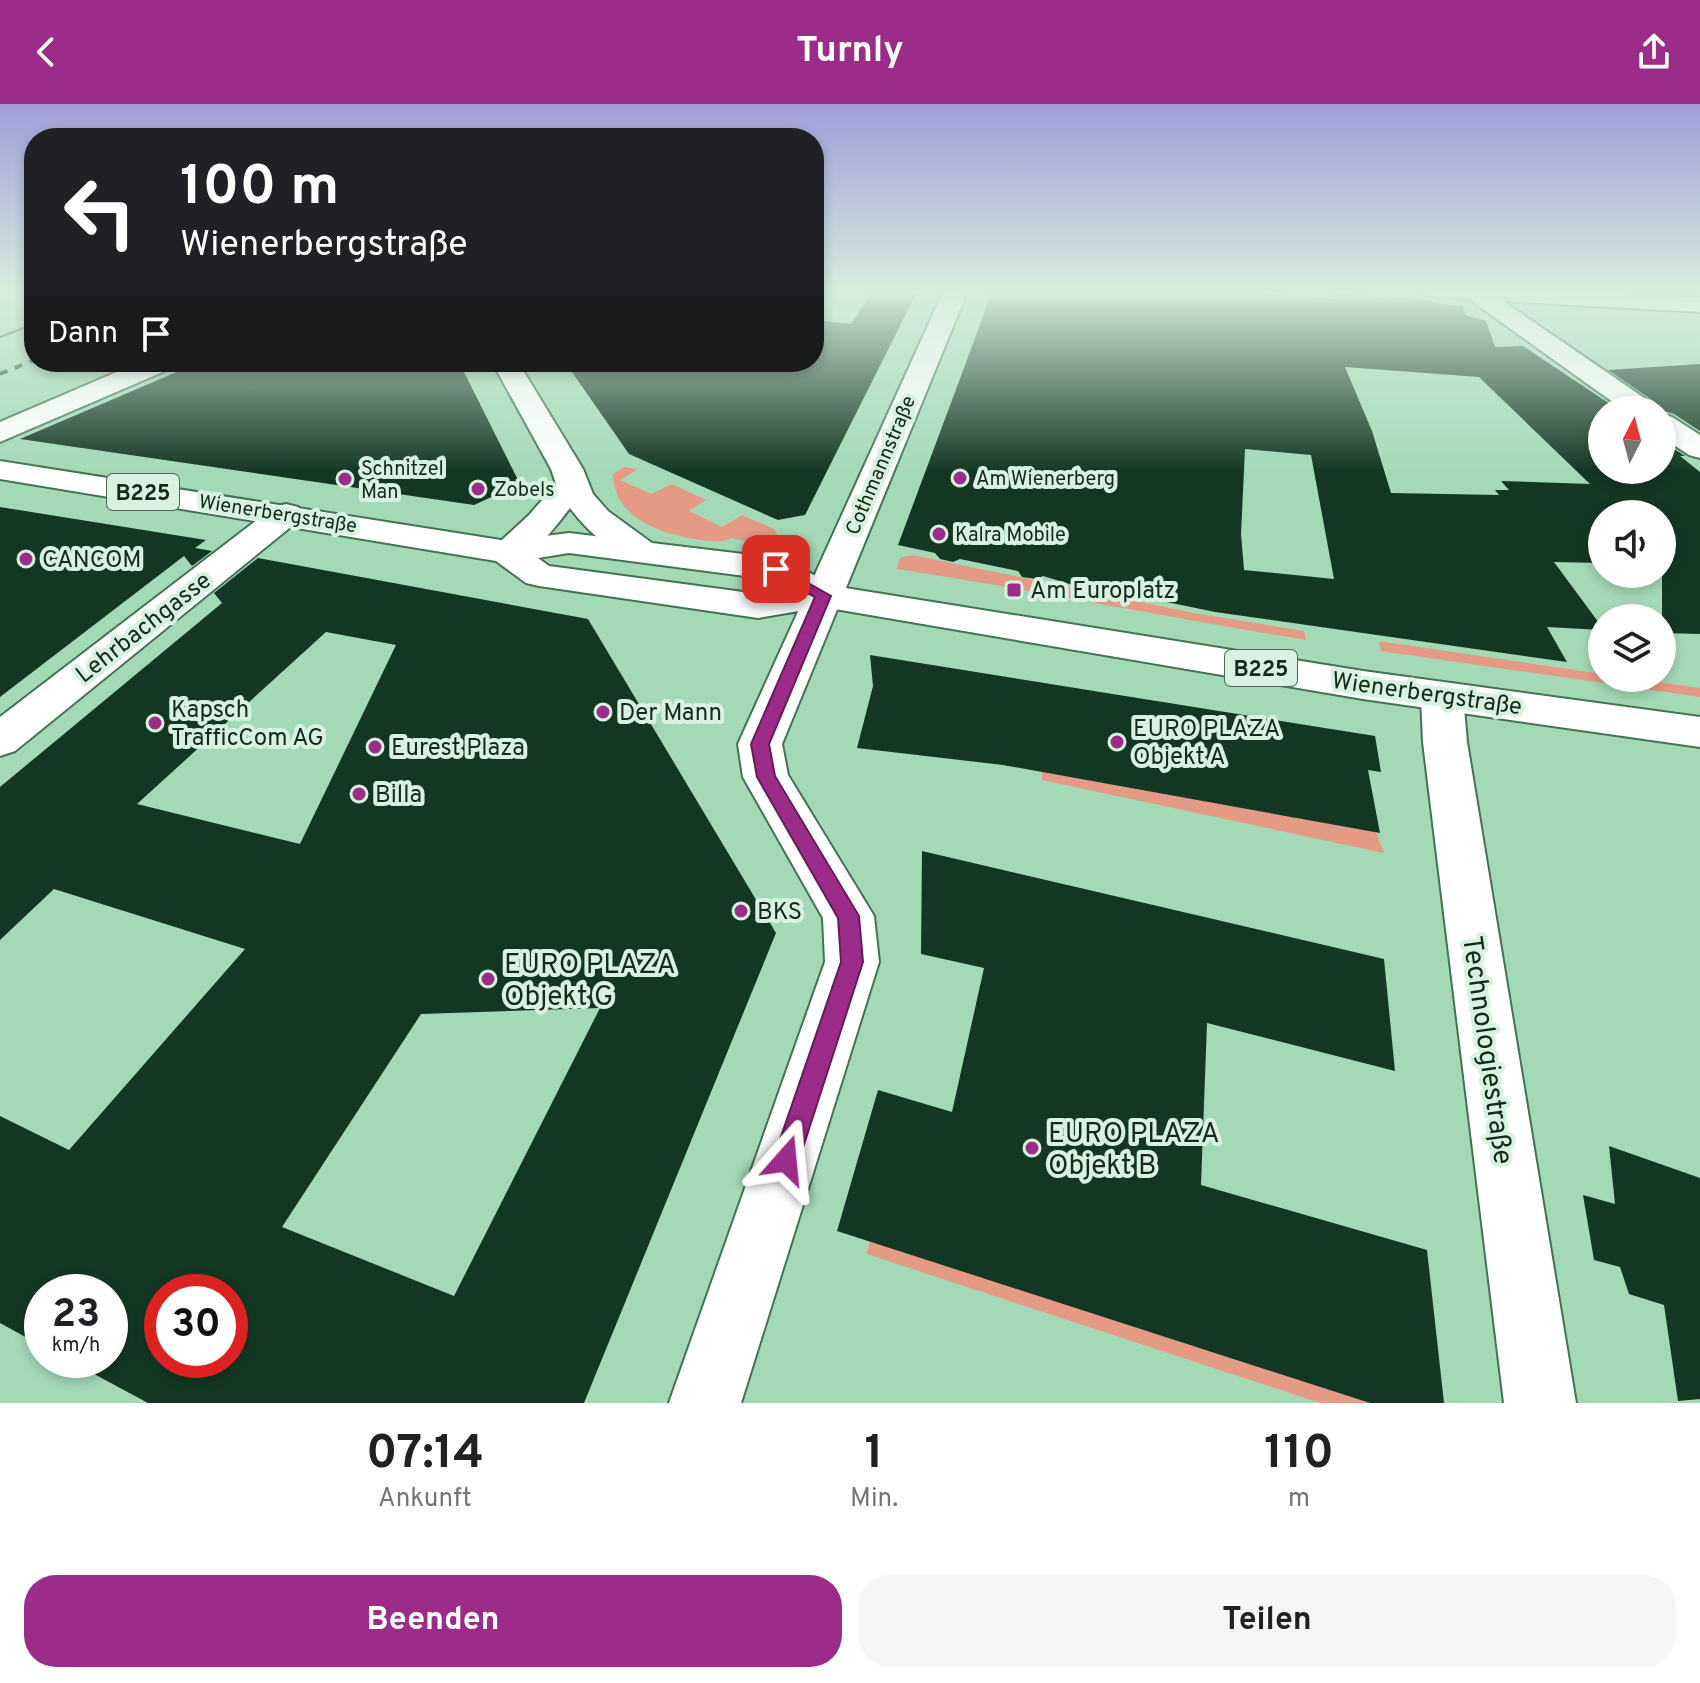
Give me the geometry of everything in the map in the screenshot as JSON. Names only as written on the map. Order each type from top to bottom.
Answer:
[{"type":"street","name":"Cothmannstraße","points":[[823,596],[930,351]]},
{"type":"street","points":[[1558,351],[1623,396]]},
{"type":"street","points":[[0,433],[140,372]]},
{"type":"street","points":[[511,372],[567,469],[571,486],[587,509],[614,533],[644,553]]},
{"type":"street","points":[[1676,433],[1700,449]]},
{"type":"street","name":"Wienerbergstraße","points":[[0,470],[507,552],[569,543],[776,569],[823,596]]},
{"type":"street","points":[[507,552],[541,522],[571,486]]},
{"type":"street","name":"Lehrbachgasse","points":[[0,740],[286,514]]},
{"type":"street","name":"Wienerbergstraße","points":[[507,552],[539,575],[758,606],[823,596],[1442,697],[1700,732]]},
{"type":"street","points":[[705,1403],[852,962],[848,916],[766,777],[760,744],[823,596]]},
{"type":"street","name":"Technologiestraße","points":[[1442,697],[1445,742],[1540,1403]]},
{"type":"shaded area","points":[[624,467],[638,469],[620,480],[651,494],[672,484],[706,500],[689,511],[722,527],[742,515],[774,529],[779,538],[767,545],[731,538],[713,541],[687,538],[657,529],[632,514],[622,503],[613,474]]},
{"type":"shaded area","points":[[913,555],[1194,613],[1304,631],[1306,640],[897,569],[900,558]]},
{"type":"shaded area","points":[[1379,641],[1588,672],[1588,681],[1381,651]]},
{"type":"shaded area","points":[[1676,685],[1700,688],[1700,697],[1665,692],[1676,692]]},
{"type":"shaded area","points":[[1042,772],[1376,832],[1384,853],[1042,780]]},
{"type":"shaded area","points":[[870,1241],[1370,1403],[1320,1403],[867,1254]]},
{"type":"building","points":[[824,351],[888,351],[805,515],[778,520],[629,454],[572,372],[824,372]]},
{"type":"building","name":"Am Wienerberg","points":[[970,351],[1530,351],[1598,396],[1588,396],[1588,482],[1479,377],[1345,367],[1372,431],[1391,493],[1499,495],[1495,490],[1509,490],[1501,481],[1676,484],[1676,450],[1700,472],[1700,634],[1676,633],[1676,604],[1662,604],[1662,588],[1676,588],[1676,500],[1588,500],[1588,563],[1554,562],[1588,608],[1588,629],[1547,627],[1567,662],[1215,612],[1094,587],[1086,589],[1043,576],[1037,579],[1022,577],[1018,571],[960,559],[953,562],[940,559],[935,553],[898,545]],"holes":[[[1245,449],[1311,455],[1334,579],[1244,570],[1241,534]]]},
{"type":"building","points":[[1700,364],[1700,431],[1676,415],[1676,396],[1646,396],[1608,370]]},
{"type":"building","points":[[177,372],[464,372],[520,484],[474,505],[20,439]]},
{"type":"building","points":[[0,507],[206,540],[195,548],[212,551],[192,566],[184,556],[0,697]]},
{"type":"building","name":"EURO PLAZA Objekt G","points":[[258,558],[588,619],[776,933],[584,1403],[148,1403],[101,1378],[128,1378],[128,1274],[24,1274],[24,1336],[0,1323],[0,1116],[69,1150],[245,949],[54,889],[0,940],[0,787],[222,603],[214,593]],"holes":[[[326,632],[396,645],[300,844],[137,804]],[[600,1008],[454,1296],[282,1227],[421,1014]]]},
{"type":"building","name":"EURO PLAZA Objekt A","points":[[870,655],[1375,736],[1381,772],[1368,770],[1380,833],[1003,765],[857,748],[873,686]]},
{"type":"building","name":"EURO PLAZA Objekt B","points":[[922,851],[1384,959],[1395,1071],[1207,1023],[1201,1185],[1427,1250],[1444,1403],[1370,1403],[837,1231],[878,1090],[952,1112],[984,968],[921,954]]},
{"type":"building","points":[[1609,1146],[1700,1178],[1700,1399],[1678,1401],[1664,1305],[1629,1294],[1620,1267],[1594,1260],[1583,1195],[1615,1204]]},
{"type":"railway","points":[[0,374],[24,364]]},
{"type":"place","name":"Am Wienerberg","points":[[960,478]]},
{"type":"place","name":"Schnitzel Man","points":[[345,479]]},
{"type":"place","name":"Zobels","points":[[478,489]]},
{"type":"place","name":"Kalra Mobile","points":[[939,534]]},
{"type":"place","name":"CANCOM","points":[[26,559]]},
{"type":"place","name":"Am Europlatz","points":[[1014,590]]},
{"type":"place","name":"Der Mann","points":[[603,712]]},
{"type":"place","name":"Kapsch TrafficCom AG","points":[[155,723]]},
{"type":"place","name":"EURO PLAZA Objekt A","points":[[1117,742]]},
{"type":"place","name":"Eurest Plaza","points":[[375,747]]},
{"type":"place","name":"Billa","points":[[359,794]]},
{"type":"place","name":"BKS","points":[[741,911]]},
{"type":"place","name":"EURO PLAZA Objekt G","points":[[488,979]]},
{"type":"place","name":"EURO PLAZA Objekt B","points":[[1032,1148]]},
{"type":"route","points":[[776,569],[823,596],[760,744],[766,777],[848,916],[852,962],[786,1160]]}]
